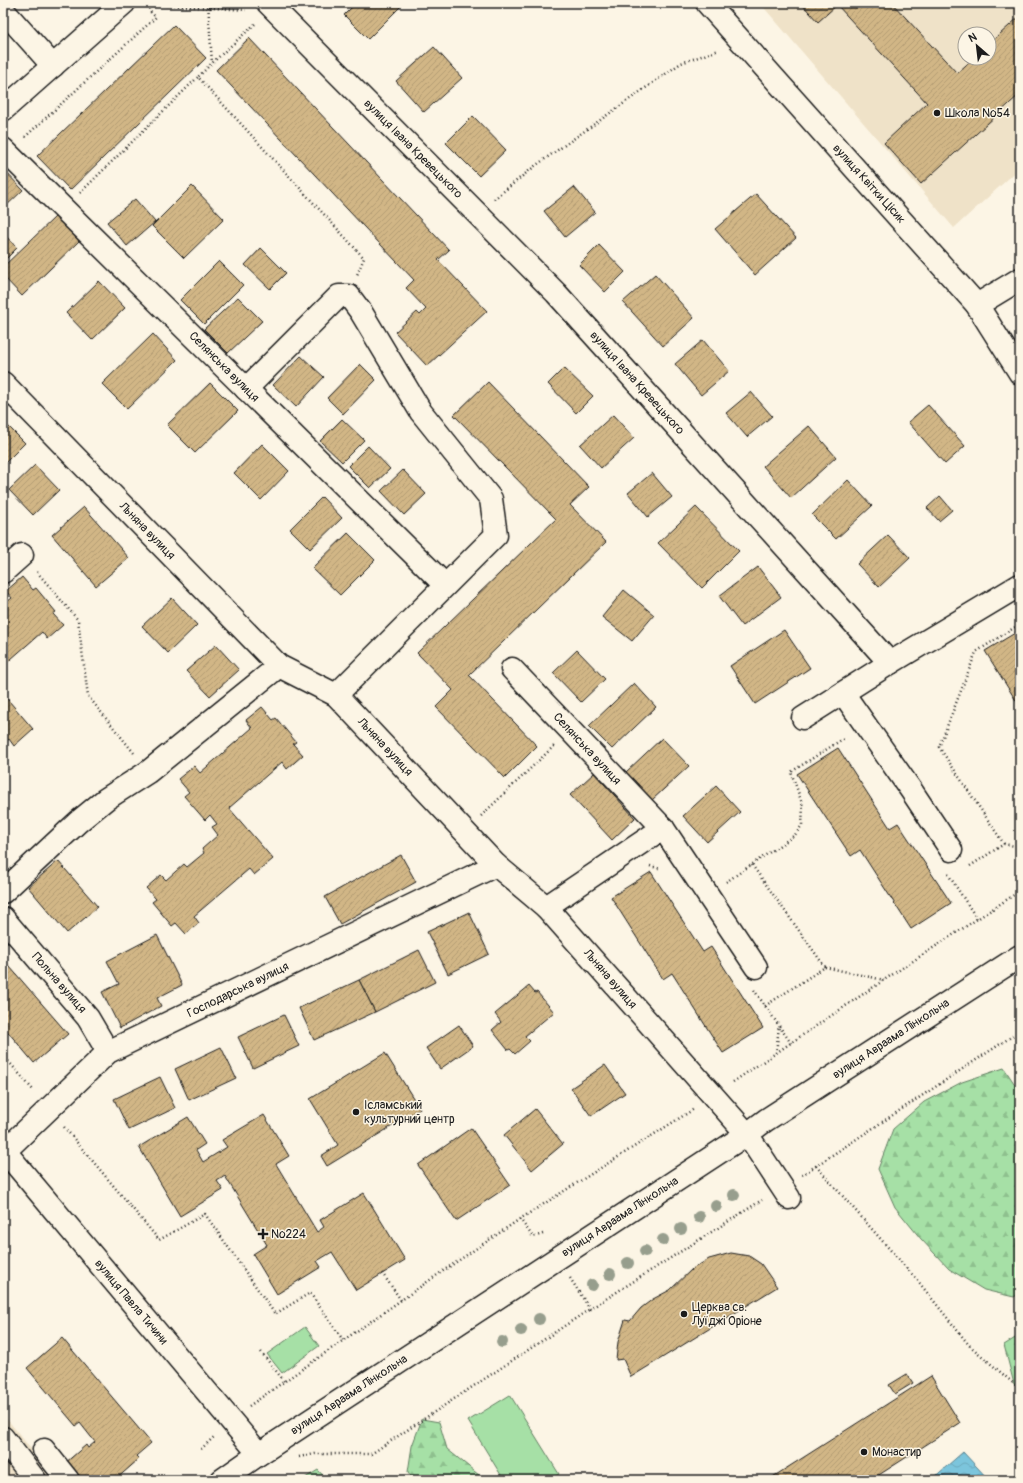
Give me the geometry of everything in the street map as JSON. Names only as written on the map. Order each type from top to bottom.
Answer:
[{"type":"street","points":[[3,110],[124,3]]},
{"type":"street","name":"вулиця Квітки Цісик","points":[[707,3],[978,305],[1020,373]]},
{"type":"street","name":"вулиця Івана Кревецького","points":[[261,7],[477,213],[556,294],[890,663]]},
{"type":"street","points":[[3,10],[53,66]]},
{"type":"street","name":"Селянська вулиця","points":[[3,149],[445,585]]},
{"type":"street","points":[[978,305],[1020,279]]},
{"type":"street","points":[[246,389],[339,296],[349,296],[361,312],[421,412],[491,499],[496,535],[336,694]]},
{"type":"street","name":"Льняна вулиця","points":[[3,383],[278,666],[336,694],[496,865],[546,907],[746,1134],[785,1193]]},
{"type":"street","points":[[3,572],[22,555]]},
{"type":"street","points":[[802,718],[1020,585]]},
{"type":"street","points":[[3,892],[78,822],[106,799],[148,772],[278,666]]},
{"type":"street","name":"Селянська вулиця","points":[[512,669],[663,828],[756,967]]},
{"type":"street","points":[[843,693],[951,850]]},
{"type":"street","points":[[546,907],[663,828]]},
{"type":"street","name":"Господарська вулиця","points":[[4,1150],[108,1052],[496,865]]},
{"type":"street","name":"Польна вулиця","points":[[3,918],[88,1018],[108,1052]]},
{"type":"street","name":"вулиця Авраама Лінкольна","points":[[222,1480],[258,1454],[766,1120],[1020,956]]},
{"type":"street","name":"вулиця Павла Тичини","points":[[4,1150],[258,1454]]},
{"type":"street","points":[[3,1438],[35,1480]]},
{"type":"street","points":[[44,1450],[68,1480]]},
{"type":"path","points":[[21,134],[24,137],[156,17],[148,7],[150,3],[208,8],[261,7]]},
{"type":"path","points":[[208,3],[212,63]]},
{"type":"path","points":[[64,208],[212,63],[257,22]]},
{"type":"path","points":[[477,213],[535,166],[681,62],[742,42]]},
{"type":"path","points":[[198,77],[364,258],[349,296]]},
{"type":"path","points":[[22,555],[78,620],[88,696],[148,772]]},
{"type":"path","points":[[1004,844],[939,747],[976,652],[1020,624]]},
{"type":"path","points":[[464,831],[570,731]]},
{"type":"path","points":[[708,895],[795,835],[802,825],[803,806],[792,772],[852,734]]},
{"type":"path","points":[[964,870],[1004,844],[1020,847]]},
{"type":"path","points":[[752,865],[825,967],[884,980]]},
{"type":"path","points":[[947,873],[978,919]]},
{"type":"path","points":[[951,878],[957,874]]},
{"type":"path","points":[[731,1084],[884,980],[1020,891]]},
{"type":"path","points":[[765,1006],[825,967]]},
{"type":"path","points":[[776,1053],[779,1026]]},
{"type":"path","points":[[296,1458],[315,1454],[371,1454],[590,1309],[785,1193],[816,1166],[1020,1031]]},
{"type":"path","points":[[3,1055],[159,1240],[205,1214],[275,1314],[310,1293],[343,1340]]},
{"type":"path","points":[[249,1406],[520,1219],[694,1108]]},
{"type":"path","points":[[816,1166],[917,1280],[969,1345],[1020,1389]]},
{"type":"path","points":[[520,1219],[533,1237],[544,1234]]},
{"type":"path","points":[[382,1274],[401,1300]]},
{"type":"path","points":[[570,1277],[590,1309]]},
{"type":"path","points":[[261,1352],[284,1381]]},
{"type":"path","points":[[201,1449],[219,1432]]},
{"type":"shaded area","name":"Школа №54","points":[[760,3],[1020,3],[1020,168],[954,228]]},
{"type":"shaded area","points":[[3,1414],[56,1480],[3,1480]]},
{"type":"green space","points":[[1004,1068],[1020,1092],[1020,1293],[1014,1297],[984,1290],[949,1269],[921,1239],[895,1207],[878,1169],[893,1129],[924,1102],[962,1082]]},
{"type":"green space","points":[[305,1327],[319,1346],[282,1373],[267,1354]]},
{"type":"green space","points":[[1020,1335],[1020,1388],[1014,1384],[1004,1345]]},
{"type":"green space","points":[[510,1395],[559,1474],[549,1480],[504,1480],[468,1421]]},
{"type":"green space","points":[[422,1419],[439,1422],[447,1449],[485,1480],[414,1480],[408,1472],[412,1446]]},
{"type":"green space","points":[[318,1470],[327,1480],[302,1480]]},
{"type":"water","points":[[963,1452],[989,1480],[931,1480]]},
{"type":"building","points":[[356,3],[398,3],[401,6],[368,39],[344,15]]},
{"type":"building","points":[[801,3],[892,3],[957,73],[965,66],[997,66],[997,37],[1020,16],[1020,94],[921,184],[884,143],[927,103],[837,5],[818,22]]},
{"type":"building","points":[[174,25],[206,58],[70,190],[37,156]]},
{"type":"building","points":[[249,38],[449,250],[438,260],[487,311],[427,366],[395,332],[417,312],[420,315],[426,309],[406,288],[414,280],[216,70]]},
{"type":"building","points":[[434,47],[462,78],[424,112],[396,81]]},
{"type":"building","points":[[473,116],[506,150],[479,176],[446,143]]},
{"type":"building","points":[[3,169],[23,190],[3,209]]},
{"type":"building","points":[[192,186],[224,219],[184,258],[152,226]]},
{"type":"building","points":[[574,187],[595,212],[565,237],[544,211]]},
{"type":"building","points":[[756,194],[796,238],[755,275],[715,229]]},
{"type":"building","points":[[135,199],[155,222],[127,246],[107,222]]},
{"type":"building","points":[[55,217],[79,241],[22,296],[3,276],[3,267]]},
{"type":"building","points":[[3,233],[17,248],[3,262]]},
{"type":"building","points":[[599,245],[625,272],[605,292],[579,265]]},
{"type":"building","points":[[261,248],[286,273],[270,289],[245,265]]},
{"type":"building","points":[[219,261],[243,285],[204,324],[180,300]]},
{"type":"building","points":[[655,274],[694,318],[663,346],[623,302]]},
{"type":"building","points":[[99,281],[125,308],[92,340],[66,313]]},
{"type":"building","points":[[238,297],[262,321],[228,353],[204,329]]},
{"type":"building","points":[[153,334],[177,360],[127,409],[102,384]]},
{"type":"building","points":[[703,340],[729,371],[701,395],[675,364]]},
{"type":"building","points":[[301,356],[324,377],[296,407],[273,385]]},
{"type":"building","points":[[360,364],[376,380],[343,414],[327,398]]},
{"type":"building","points":[[564,368],[593,396],[576,413],[548,384]]},
{"type":"building","points":[[488,382],[589,487],[570,505],[606,542],[469,675],[537,746],[505,778],[436,707],[453,690],[417,653],[556,519],[454,415]]},
{"type":"building","points":[[210,383],[238,411],[195,453],[167,425]]},
{"type":"building","points":[[751,392],[772,416],[747,437],[726,413]]},
{"type":"building","points":[[928,405],[965,446],[945,464],[908,422]]},
{"type":"building","points":[[613,415],[634,438],[601,468],[580,445]]},
{"type":"building","points":[[342,419],[364,440],[342,462],[320,441]]},
{"type":"building","points":[[3,421],[25,443],[3,465]]},
{"type":"building","points":[[809,426],[836,457],[791,498],[763,466]]},
{"type":"building","points":[[262,444],[289,471],[261,500],[234,473]]},
{"type":"building","points":[[368,446],[390,469],[370,488],[348,466]]},
{"type":"building","points":[[35,465],[59,490],[33,515],[9,490]]},
{"type":"building","points":[[403,470],[426,494],[404,515],[381,491]]},
{"type":"building","points":[[652,473],[672,497],[648,517],[628,493]]},
{"type":"building","points":[[848,480],[872,506],[836,539],[812,515]]},
{"type":"building","points":[[940,496],[952,510],[939,521],[927,508]]},
{"type":"building","points":[[322,497],[342,518],[310,549],[290,529]]},
{"type":"building","points":[[84,507],[129,558],[96,586],[52,535]]},
{"type":"building","points":[[696,507],[739,551],[702,588],[658,543]]},
{"type":"building","points":[[348,533],[375,560],[340,595],[312,568]]},
{"type":"building","points":[[888,535],[910,558],[879,587],[857,564]]},
{"type":"building","points":[[758,567],[781,597],[742,626],[719,596]]},
{"type":"building","points":[[22,577],[33,590],[36,588],[56,612],[53,614],[63,625],[47,639],[42,632],[3,666],[3,605],[12,598],[6,591]]},
{"type":"building","points":[[624,590],[654,615],[632,641],[602,617]]},
{"type":"building","points":[[172,598],[197,625],[168,653],[142,626]]},
{"type":"building","points":[[784,630],[810,668],[755,704],[730,666]]},
{"type":"building","points":[[1020,630],[1020,707],[985,651]]},
{"type":"building","points":[[216,645],[239,670],[210,696],[186,671]]},
{"type":"building","points":[[577,650],[605,679],[581,702],[553,673]]},
{"type":"building","points":[[634,683],[656,707],[612,749],[589,726]]},
{"type":"building","points":[[3,694],[33,729],[14,746],[9,739],[3,744]]},
{"type":"building","points":[[262,707],[273,720],[276,718],[296,742],[293,744],[303,755],[287,769],[282,762],[229,808],[273,859],[254,875],[249,869],[194,916],[199,923],[186,934],[176,923],[172,926],[152,902],[156,899],[146,888],[161,875],[166,880],[184,864],[187,867],[204,853],[202,849],[218,835],[212,827],[217,824],[210,815],[205,820],[184,796],[189,792],[178,779],[194,766],[200,773],[252,728],[246,720]]},
{"type":"building","points":[[662,738],[689,766],[652,800],[626,772]]},
{"type":"building","points":[[838,748],[890,828],[898,823],[951,903],[911,929],[860,850],[851,856],[797,774]]},
{"type":"building","points":[[594,773],[635,818],[612,840],[570,795]]},
{"type":"building","points":[[716,786],[740,812],[707,842],[683,816]]},
{"type":"building","points":[[401,855],[416,882],[340,924],[325,897]]},
{"type":"building","points":[[58,861],[98,907],[67,933],[28,887]]},
{"type":"building","points":[[651,872],[703,952],[711,947],[763,1028],[723,1053],[672,973],[663,979],[611,897]]},
{"type":"building","points":[[469,912],[489,954],[448,974],[427,932]]},
{"type":"building","points":[[157,935],[182,985],[157,998],[161,1006],[120,1028],[102,992],[119,984],[107,961]]},
{"type":"building","points":[[419,950],[435,982],[375,1012],[359,980]]},
{"type":"building","points":[[3,959],[68,1034],[34,1063],[3,1026]]},
{"type":"building","points":[[359,980],[375,1012],[314,1040],[299,1008]]},
{"type":"building","points":[[529,986],[535,993],[537,992],[554,1012],[525,1036],[530,1041],[515,1054],[510,1049],[508,1050],[492,1030],[501,1022],[495,1014]]},
{"type":"building","points":[[284,1015],[299,1046],[253,1068],[238,1037]]},
{"type":"building","points":[[459,1025],[473,1046],[440,1069],[426,1048]]},
{"type":"building","points":[[221,1047],[236,1078],[189,1100],[175,1069]]},
{"type":"building","points":[[385,1053],[420,1109],[327,1166],[321,1156],[338,1145],[310,1099]]},
{"type":"building","points":[[605,1065],[625,1093],[591,1116],[571,1088]]},
{"type":"building","points":[[160,1077],[175,1108],[129,1130],[114,1099]]},
{"type":"building","points":[[535,1109],[563,1144],[532,1170],[504,1135]]},
{"type":"building","points":[[264,1115],[289,1156],[276,1164],[317,1232],[324,1227],[320,1220],[364,1193],[405,1260],[356,1290],[332,1252],[317,1261],[321,1267],[277,1294],[253,1254],[267,1245],[225,1176],[217,1181],[223,1190],[180,1216],[139,1147],[188,1117],[205,1144],[196,1150],[203,1162],[227,1147],[222,1140]]},
{"type":"building","points":[[471,1128],[510,1185],[456,1221],[418,1165]]},
{"type":"building","name":"Церква св. Луїджі Оріоне","points":[[731,1253],[749,1256],[761,1264],[777,1287],[631,1377],[623,1359],[616,1360],[618,1342],[625,1320],[630,1321],[641,1308],[653,1299],[670,1290],[692,1269],[709,1259]]},
{"type":"building","points":[[62,1338],[151,1443],[136,1456],[139,1459],[115,1480],[77,1480],[64,1464],[86,1445],[88,1448],[95,1442],[80,1423],[76,1426],[27,1368]]},
{"type":"building","points":[[907,1374],[913,1383],[895,1394],[889,1385]]},
{"type":"building","name":"Монастир","points":[[931,1376],[960,1423],[871,1480],[768,1480]]},
{"type":"place","name":"Школа №54","points":[[937,113]]},
{"type":"place","name":"Ісламський культурний центр","points":[[356,1112]]},
{"type":"place","name":"№224","points":[[263,1234]]},
{"type":"place","name":"Церква св. Луїджі Оріоне","points":[[684,1314]]},
{"type":"place","name":"Монастир","points":[[864,1452]]}]
